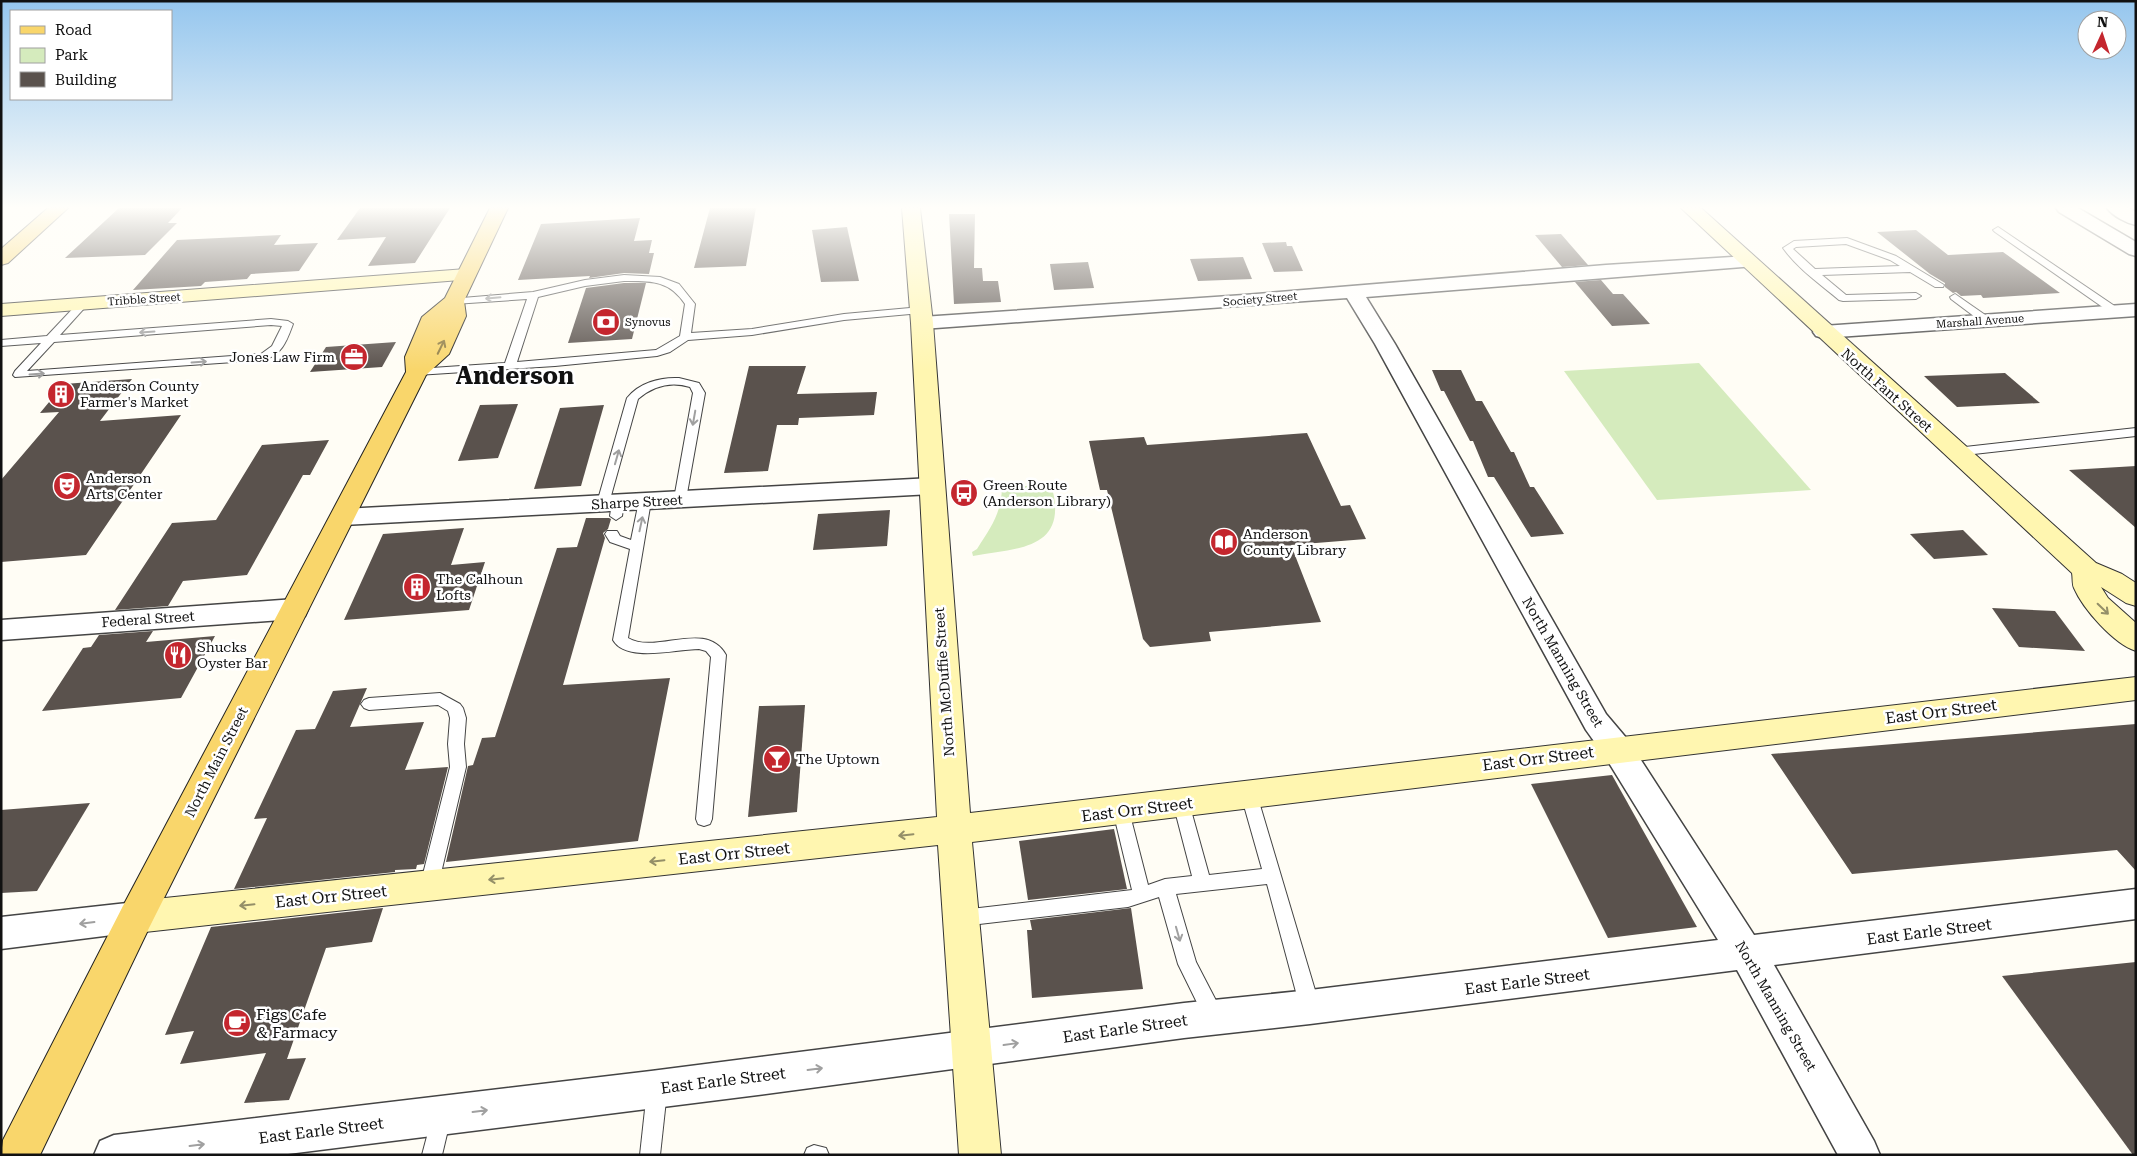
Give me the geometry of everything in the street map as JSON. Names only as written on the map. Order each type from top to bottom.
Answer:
[{"type":"main road","name":"North Main Street","points":[[18,1155],[136,917],[417,372],[416,357],[433,318],[454,302],[472,262]]},
{"type":"street","name":"North McDuffie Street","points":[[917,262],[954,829],[980,1155]]},
{"type":"street","name":"Society Street","points":[[922,317],[1353,292],[1606,271],[1748,262]]},
{"type":"street","name":"North Fant Street","points":[[1748,262],[2086,570],[2132,592]]},
{"type":"street","name":"Tribble Street","points":[[1,310],[466,275]]},
{"type":"street","name":"North Manning Street","points":[[1353,292],[1385,344],[1596,722],[1617,749],[1746,954],[1860,1155]]},
{"type":"street","name":"Marshall Avenue","points":[[1824,332],[2136,310]]},
{"type":"street","name":"Sharpe Street","points":[[343,517],[612,507],[645,501],[932,486]]},
{"type":"street","points":[[2086,570],[2086,587],[2098,605],[2136,640]]},
{"type":"street","name":"Federal Street","points":[[1,630],[295,609]]},
{"type":"street","name":"East Orr Street","points":[[136,917],[1121,811],[1617,749],[2136,688]]},
{"type":"street","name":"East Earle Street","points":[[114,1155],[658,1089],[1214,1016],[1310,1007],[2136,904]]},
{"type":"street","points":[[1,933],[136,917]]},
{"type":"lane","points":[[1801,262],[1843,298],[1853,300],[1916,296]]},
{"type":"lane","points":[[1898,262],[1939,285]]},
{"type":"lane","points":[[2044,262],[2115,311]]},
{"type":"lane","points":[[1812,272],[1913,269]]},
{"type":"lane","points":[[454,302],[533,295],[594,281],[626,278],[656,280],[675,286],[690,304],[685,337]]},
{"type":"lane","points":[[510,366],[533,295]]},
{"type":"lane","points":[[1955,297],[1987,320]]},
{"type":"lane","points":[[1,343],[51,340],[271,322],[288,324],[278,348],[272,354],[263,358],[19,375],[19,373],[51,340],[83,304]]},
{"type":"lane","points":[[417,372],[657,353],[666,350],[685,337],[752,332],[844,318],[922,317]]},
{"type":"lane","points":[[612,507],[633,398],[640,391],[654,383],[688,382],[695,385],[698,394],[680,499]]},
{"type":"lane","points":[[1956,452],[2136,432]]},
{"type":"lane","points":[[645,501],[620,640],[625,645],[637,648],[705,645],[716,649],[719,654],[704,819]]},
{"type":"lane","points":[[612,534],[615,539],[636,546]]},
{"type":"lane","points":[[369,704],[440,699],[454,708],[458,718],[456,744],[458,767],[429,886]]},
{"type":"lane","points":[[1249,795],[1310,1007]]},
{"type":"lane","points":[[1180,803],[1203,883]]},
{"type":"lane","points":[[1121,811],[1142,895]]},
{"type":"lane","points":[[962,918],[1128,899],[1165,887],[1273,876]]},
{"type":"lane","points":[[1165,887],[1187,964],[1214,1016]]},
{"type":"lane","points":[[650,1155],[658,1089]]},
{"type":"lane","points":[[432,1155],[442,1116]]},
{"type":"lane","points":[[814,1155],[819,1155]]},
{"type":"green space","points":[[1699,363],[1811,490],[1657,500],[1564,371]]},
{"type":"green space","points":[[1051,484],[1055,505],[1053,522],[1047,533],[1037,541],[1023,547],[973,556],[972,552],[977,549],[987,534],[997,513],[1002,488]]},
{"type":"building","points":[[158,262],[305,262],[299,271],[251,274],[247,279],[205,282],[201,286],[133,290]]},
{"type":"building","points":[[371,262],[416,262],[415,263],[368,266]]},
{"type":"building","points":[[525,262],[652,262],[649,274],[624,273],[589,278],[590,276],[518,280]]},
{"type":"building","points":[[696,262],[747,262],[746,266],[694,268]]},
{"type":"building","points":[[818,262],[855,262],[859,281],[821,282]]},
{"type":"building","points":[[952,262],[974,262],[974,268],[982,268],[983,281],[998,281],[1001,302],[954,304]]},
{"type":"building","points":[[1088,262],[1094,288],[1054,290],[1050,264]]},
{"type":"building","points":[[1191,262],[1245,262],[1252,279],[1198,281]]},
{"type":"building","points":[[1270,262],[1299,262],[1303,271],[1274,272]]},
{"type":"building","points":[[1558,262],[1585,262],[1588,265],[1562,267]]},
{"type":"building","points":[[1915,262],[2017,262],[2060,293],[1983,298],[1981,295],[1961,296],[1956,292],[1953,293],[1945,287],[1945,283]]},
{"type":"building","points":[[1601,280],[1613,294],[1623,294],[1650,324],[1612,326],[1575,282]]},
{"type":"building","name":"Synovus","points":[[624,283],[646,283],[632,339],[568,343],[586,288]]},
{"type":"building","name":"Jones Law Firm","points":[[396,342],[382,367],[310,372],[326,347]]},
{"type":"building","points":[[749,366],[806,366],[797,394],[877,392],[874,415],[799,418],[798,425],[777,425],[768,471],[724,473]]},
{"type":"building","points":[[1432,370],[1461,370],[1476,401],[1482,401],[1511,452],[1514,452],[1530,487],[1534,487],[1564,534],[1531,537],[1494,477],[1488,477],[1473,441],[1470,441],[1444,391],[1441,391]]},
{"type":"building","points":[[2005,373],[2040,403],[1957,407],[1924,376]]},
{"type":"building","name":"Anderson Arts Center","points":[[132,379],[100,421],[181,415],[86,555],[1,562],[1,480],[59,412],[40,413],[64,384]]},
{"type":"building","points":[[518,404],[498,458],[458,461],[480,405]]},
{"type":"building","points":[[604,405],[581,486],[534,489],[560,408]]},
{"type":"building","name":"Anderson County Library","points":[[1307,433],[1341,506],[1350,505],[1366,539],[1291,545],[1321,622],[1209,632],[1211,641],[1150,647],[1143,639],[1107,490],[1100,490],[1089,441],[1144,437],[1147,445]]},
{"type":"building","points":[[329,440],[310,475],[303,475],[247,575],[183,581],[168,606],[115,610],[172,523],[216,520],[262,445]]},
{"type":"building","points":[[2136,466],[2136,528],[2069,470]]},
{"type":"building","points":[[890,510],[887,546],[813,550],[818,514]]},
{"type":"building","points":[[586,518],[611,519],[608,529],[603,533],[605,538],[563,685],[670,678],[638,841],[446,862],[468,766],[473,765],[482,738],[495,737],[557,548],[577,547]]},
{"type":"building","name":"The Calhoun Lofts","points":[[464,528],[451,565],[485,562],[469,610],[344,620],[383,534]]},
{"type":"building","points":[[1963,530],[1988,555],[1934,559],[1910,534]]},
{"type":"building","points":[[1992,608],[2055,611],[2085,651],[2019,647]]},
{"type":"building","points":[[153,631],[146,642],[215,636],[181,698],[42,711],[83,648],[91,647],[99,635]]},
{"type":"building","points":[[367,688],[350,727],[424,722],[405,770],[448,767],[424,864],[417,865],[416,869],[395,870],[395,872],[234,889],[267,818],[254,819],[296,730],[315,729],[333,691]]},
{"type":"building","name":"The Uptown","points":[[805,705],[797,812],[748,817],[759,706]]},
{"type":"building","points":[[2136,724],[2136,871],[2117,850],[1852,874],[1771,754]]},
{"type":"building","points":[[1612,775],[1697,927],[1608,938],[1531,784]]},
{"type":"building","points":[[90,803],[37,891],[1,893],[1,810]]},
{"type":"building","points":[[1114,829],[1127,889],[1028,900],[1019,841]]},
{"type":"building","points":[[383,908],[372,942],[326,948],[287,1059],[306,1058],[289,1100],[244,1103],[266,1053],[180,1064],[194,1031],[165,1035],[211,927]]},
{"type":"building","points":[[1131,908],[1143,989],[1032,998],[1027,930],[1032,930],[1030,920]]},
{"type":"building","points":[[2136,962],[2136,1155],[2133,1155],[2002,976]]},
{"type":"place","name":"Synovus","points":[[606,322]]},
{"type":"place","name":"Jones Law Firm","points":[[354,357]]},
{"type":"place","name":"Anderson County Farmer's Market","points":[[61,394]]},
{"type":"place","name":"Anderson Arts Center","points":[[67,486]]},
{"type":"place","name":"Green Route (Anderson Library)","points":[[964,493]]},
{"type":"place","name":"Anderson County Library","points":[[1224,542]]},
{"type":"place","name":"The Calhoun Lofts","points":[[417,587]]},
{"type":"place","name":"Shucks Oyster Bar","points":[[178,655]]},
{"type":"place","name":"The Uptown","points":[[777,759]]},
{"type":"place","name":"Figs Cafe & Farmacy","points":[[237,1023]]},
{"type":"district","name":"Anderson","points":[[515,376]]}]
